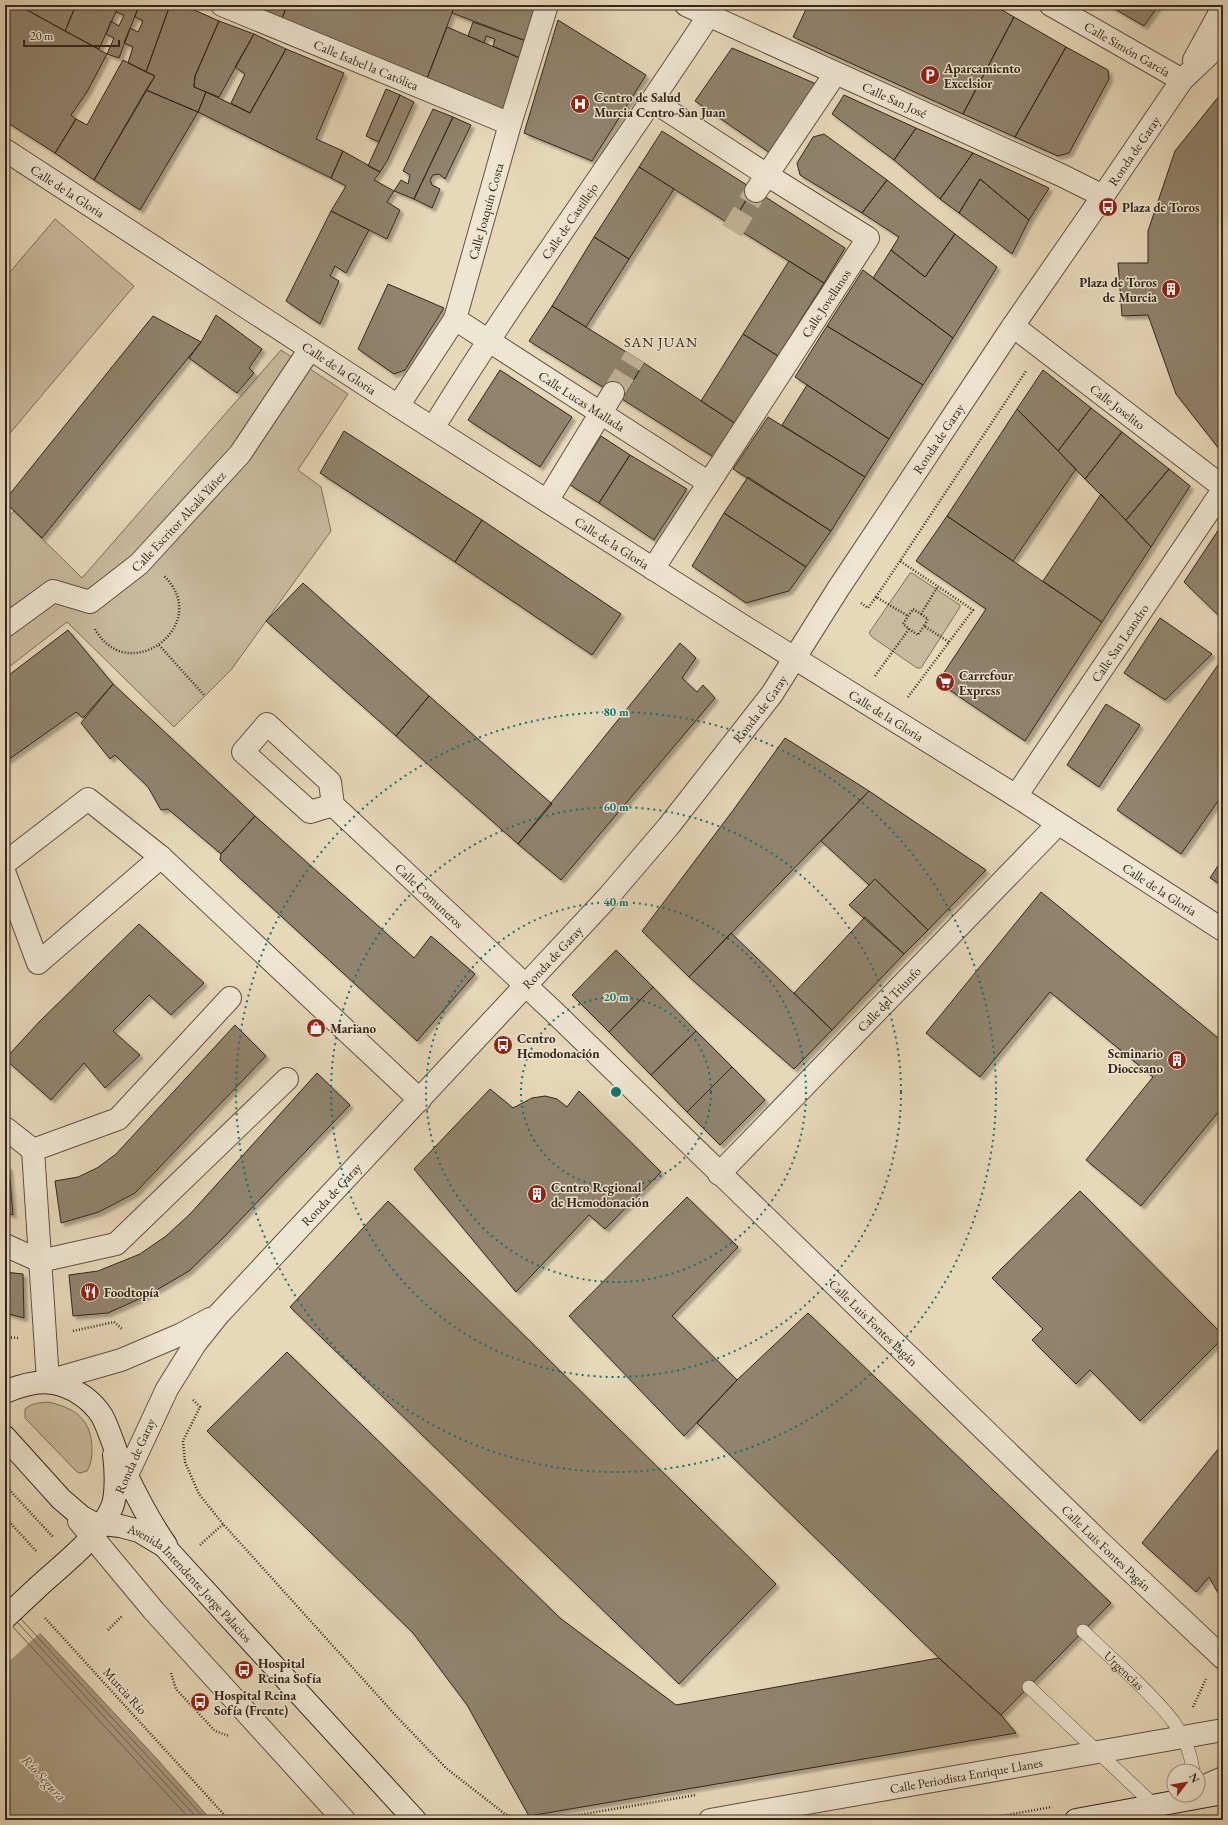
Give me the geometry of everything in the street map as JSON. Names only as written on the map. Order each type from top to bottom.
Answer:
[{"type":"street","name":"Calle Isabel la Católica","points":[[222,5],[510,124]]},
{"type":"street","name":"Calle Joaquín Costa","points":[[398,406],[455,319],[510,124],[547,5]]},
{"type":"street","name":"Calle San José","points":[[686,5],[835,74],[1063,176],[1103,196]]},
{"type":"street","name":"Calle Simón García","points":[[1051,5],[1182,80]]},
{"type":"street","points":[[1182,80],[1223,7]]},
{"type":"street","name":"Calle de Castillejo","points":[[433,428],[487,341],[653,101],[709,15]]},
{"type":"street","name":"Ronda de Garay","points":[[102,1522],[127,1475],[167,1390],[195,1344],[218,1315],[609,896],[668,827],[772,694],[838,589],[1013,326],[1182,80],[1223,41]]},
{"type":"street","points":[[653,101],[762,183],[835,74]]},
{"type":"street","name":"Calle de la Gloria","points":[[5,150],[398,406],[856,698],[1016,796],[1223,930]]},
{"type":"street","name":"Calle Jovellanos","points":[[653,569],[868,238],[762,183]]},
{"type":"street","name":"Calle Lucas Mallada","points":[[455,319],[709,484]]},
{"type":"street","name":"Calle Joselito","points":[[1013,326],[1223,488]]},
{"type":"street","name":"Calle Escritor Alcalá Yáñez","points":[[90,602],[139,564],[240,454],[310,349]]},
{"type":"street","points":[[548,501],[613,393]]},
{"type":"street","name":"Calle San Leandro","points":[[1016,796],[1223,488]]},
{"type":"street","points":[[5,626],[53,591],[90,602]]},
{"type":"street","points":[[5,863],[88,799],[161,857],[420,1100]]},
{"type":"street","name":"Calle Comuneros","points":[[333,805],[526,985]]},
{"type":"street","name":"Calle del Triunfo","points":[[719,1174],[1058,824]]},
{"type":"street","points":[[5,874],[38,963],[161,857]]},
{"type":"street","name":"Calle Luis Fontes Pagán","points":[[526,985],[719,1174],[1101,1543],[1223,1658]]},
{"type":"street","points":[[33,1150],[118,1119],[230,998]]},
{"type":"street","points":[[5,1245],[40,1261],[116,1244],[287,1079]]},
{"type":"street","points":[[5,1128],[33,1150],[48,1381],[64,1385],[88,1400],[101,1414],[127,1475],[154,1528],[173,1554]]},
{"type":"street","name":"Ronda de Garay","points":[[5,1392],[121,1360],[148,1350],[218,1315]]},
{"type":"street","name":"Avenida Intendente Jorge Palacios","points":[[5,1437],[61,1499],[82,1517],[94,1523],[102,1522],[139,1531],[158,1542],[173,1554],[415,1820]]},
{"type":"street","points":[[5,1618],[55,1571],[102,1522],[115,1462],[110,1438]]},
{"type":"street","points":[[102,1522],[154,1611],[342,1817]]},
{"type":"street","name":"Calle Periodista Enrique Llanes","points":[[710,1820],[1223,1730]]},
{"type":"street","points":[[1206,1785],[1223,1778]]},
{"type":"street","points":[[1076,1820],[1159,1806],[1223,1793]]},
{"type":"street","points":[[1159,1806],[1166,1803]]},
{"type":"lane","name":"Urgencias","points":[[1083,1631],[1165,1710],[1184,1737],[1190,1753],[1192,1763]]},
{"type":"lane","points":[[1029,1687],[1098,1753],[1159,1806]]},
{"type":"path","points":[[838,589],[868,608],[1042,347]]},
{"type":"path","points":[[892,719],[973,610],[900,561]]},
{"type":"path","points":[[90,602],[90,616],[96,630],[105,642],[118,650],[132,653],[146,651],[160,646],[170,635],[176,623],[179,608],[176,594],[169,581],[159,571],[139,564]]},
{"type":"path","points":[[921,614],[938,586]]},
{"type":"path","points":[[876,596],[908,616]]},
{"type":"path","points":[[913,608],[921,614],[928,619],[918,635],[903,624],[913,608]]},
{"type":"path","points":[[924,626],[949,642]]},
{"type":"path","points":[[856,698],[888,661],[909,629]]},
{"type":"path","points":[[160,646],[205,696]]},
{"type":"path","points":[[5,1517],[55,1571]]},
{"type":"path","points":[[223,1524],[398,1718],[446,1768],[505,1814],[521,1820]]},
{"type":"path","name":"Murcia Río","points":[[42,1615],[229,1820]]},
{"type":"path","points":[[576,1816],[577,1820]]},
{"type":"shaded area","points":[[55,219],[134,286],[5,439],[5,278]]},
{"type":"shaded area","points":[[281,350],[348,394],[298,470],[321,487],[331,531],[231,670],[174,727],[67,622],[5,670],[5,521],[14,511],[82,578]]},
{"type":"shaded area","points":[[910,573],[960,605],[921,668],[917,668],[872,637],[869,633]]},
{"type":"shaded area","points":[[48,1402],[74,1412],[85,1423],[89,1430],[92,1450],[91,1461],[87,1471],[80,1473],[77,1472],[25,1418],[25,1409],[27,1407]]},
{"type":"water","name":"Río Segura","points":[[5,1596],[157,1759],[211,1820],[5,1820]]},
{"type":"pier","points":[[5,1594],[41,1632],[5,1665]]},
{"type":"building","points":[[5,5],[18,5],[107,54],[87,92],[71,115],[76,119],[55,153],[5,121]]},
{"type":"building","points":[[18,5],[76,5],[65,31]]},
{"type":"building","points":[[76,5],[119,5],[99,49],[65,31]]},
{"type":"building","points":[[119,5],[139,5],[119,58],[107,54],[114,38],[106,34],[111,21],[119,26],[124,15],[116,12]]},
{"type":"building","points":[[139,5],[170,5],[146,72],[128,63],[133,47],[124,43],[130,28],[138,32],[143,21],[135,17]]},
{"type":"building","points":[[170,5],[183,5],[219,21],[195,76],[194,87],[206,92],[198,112],[146,90],[155,76],[146,72]]},
{"type":"building","points":[[248,5],[287,5],[281,21]]},
{"type":"building","points":[[287,5],[455,5],[426,81],[281,21]]},
{"type":"building","points":[[455,5],[536,5],[526,41],[452,13]]},
{"type":"building","name":"Aparcamiento Excelsior","points":[[808,5],[993,5],[1014,17],[963,114],[793,37]]},
{"type":"building","points":[[1108,5],[1159,5],[1144,26]]},
{"type":"building","points":[[1014,17],[1066,47],[1015,137],[963,114]]},
{"type":"building","name":"Centro de Salud Murcia Centro-San Juan","points":[[558,20],[646,75],[592,161],[524,133]]},
{"type":"building","points":[[219,21],[254,34],[219,97],[194,87],[195,76]]},
{"type":"building","points":[[473,22],[526,41],[522,59],[493,46],[495,39],[486,36],[484,43],[468,36]]},
{"type":"building","points":[[447,27],[522,59],[505,114],[426,81]]},
{"type":"building","points":[[254,34],[286,49],[250,113],[231,103],[245,74],[235,67]]},
{"type":"building","points":[[1066,47],[1108,70],[1109,79],[1069,153],[1058,156],[1015,137]]},
{"type":"building","points":[[732,48],[814,83],[816,92],[773,155],[695,101]]},
{"type":"building","points":[[286,49],[344,73],[316,139],[343,151],[331,178],[198,112],[206,92],[250,113]]},
{"type":"building","points":[[123,60],[155,76],[94,180],[55,153],[76,119],[87,125]]},
{"type":"building","points":[[386,89],[400,95],[379,142],[366,136]]},
{"type":"building","points":[[146,90],[198,112],[140,210],[94,180]]},
{"type":"building","name":"Plaza de Toros de Murcia","points":[[1223,91],[1223,454],[1176,394],[1148,315],[1122,316],[1118,263],[1148,263],[1148,231],[1175,151]]},
{"type":"building","points":[[400,95],[414,102],[387,161],[380,172],[368,166]]},
{"type":"building","points":[[844,95],[916,128],[894,160],[832,114]]},
{"type":"building","points":[[433,109],[453,117],[414,199],[394,191],[401,180],[408,184],[410,175],[403,171]]},
{"type":"building","points":[[453,117],[471,125],[445,179],[439,174],[433,175],[430,180],[432,185],[440,189],[432,208],[414,199]]},
{"type":"building","points":[[916,128],[973,153],[940,199],[894,160]]},
{"type":"building","points":[[662,131],[753,189],[731,225],[639,167]]},
{"type":"building","points":[[824,134],[887,180],[862,213],[800,175],[797,163],[813,137]]},
{"type":"building","points":[[343,151],[380,172],[374,180],[394,191],[387,202],[400,210],[387,239],[331,211],[346,186],[331,178]]},
{"type":"building","points":[[973,153],[1049,188],[1029,220],[980,179],[959,213],[940,199]]},
{"type":"building","points":[[639,167],[674,189],[629,259],[594,237]]},
{"type":"building","points":[[980,179],[1029,220],[1012,254],[959,213]]},
{"type":"building","points":[[887,180],[955,234],[925,277],[891,250],[899,237],[862,213]]},
{"type":"building","points":[[753,189],[845,248],[824,283],[731,225]]},
{"type":"building","points":[[331,211],[369,230],[346,273],[335,266],[330,276],[339,281],[320,324],[286,301]]},
{"type":"building","points":[[955,234],[997,267],[953,338],[873,278],[891,250],[925,277]]},
{"type":"building","points":[[594,237],[629,259],[586,327],[552,306]]},
{"type":"building","points":[[789,261],[824,283],[778,356],[743,334]]},
{"type":"building","points":[[863,270],[953,338],[923,385],[827,326]]},
{"type":"building","points":[[388,284],[444,308],[405,370],[394,374],[358,349]]},
{"type":"building","points":[[552,306],[644,363],[622,399],[529,341]]},
{"type":"building","points":[[216,315],[262,349],[249,368],[254,373],[237,393],[189,358],[201,342]]},
{"type":"building","points":[[153,316],[201,342],[42,538],[5,502],[5,500]]},
{"type":"building","points":[[827,326],[923,385],[889,439],[795,377]]},
{"type":"building","points":[[743,334],[778,356],[736,424],[701,401]]},
{"type":"building","points":[[644,363],[736,424],[715,458],[622,399]]},
{"type":"building","points":[[500,370],[572,417],[540,467],[468,420]]},
{"type":"building","points":[[1043,370],[1091,408],[1058,451],[1017,409]]},
{"type":"building","points":[[807,385],[889,439],[865,477],[782,425]]},
{"type":"building","points":[[1091,408],[1122,432],[1085,479],[1058,451]]},
{"type":"building","points":[[1017,409],[1076,469],[1013,561],[947,516]]},
{"type":"building","points":[[768,417],[865,477],[831,531],[733,469]]},
{"type":"building","points":[[344,431],[482,520],[455,562],[320,473]]},
{"type":"building","points":[[1122,432],[1169,469],[1126,520],[1085,479]]},
{"type":"building","points":[[601,436],[630,455],[599,503],[570,485]]},
{"type":"building","points":[[630,455],[687,489],[654,540],[599,503]]},
{"type":"building","points":[[1169,469],[1190,486],[1151,547],[1126,520]]},
{"type":"building","points":[[748,477],[831,531],[806,567],[724,513]]},
{"type":"building","points":[[1101,494],[1151,547],[1102,622],[1043,581]]},
{"type":"building","points":[[724,513],[806,567],[789,591],[746,603],[692,566]]},
{"type":"building","points":[[947,516],[1102,622],[1025,741],[942,685],[941,677],[986,609],[916,561]]},
{"type":"building","points":[[482,520],[621,614],[592,655],[455,562]]},
{"type":"building","points":[[1223,523],[1223,620],[1184,582]]},
{"type":"building","points":[[303,583],[429,696],[396,736],[266,621]]},
{"type":"building","points":[[1160,618],[1212,654],[1165,700],[1124,673]]},
{"type":"building","points":[[68,630],[113,684],[83,718],[76,712],[5,762],[5,678]]},
{"type":"building","points":[[680,643],[696,658],[682,678],[697,692],[703,685],[715,698],[561,880],[518,844]]},
{"type":"building","points":[[1220,662],[1223,664],[1223,794],[1181,854],[1117,810]]},
{"type":"building","points":[[113,684],[255,816],[221,854],[168,809],[161,810],[148,787],[115,755],[110,759],[81,723]]},
{"type":"building","points":[[429,696],[552,804],[518,844],[396,736]]},
{"type":"building","points":[[1106,704],[1140,725],[1099,787],[1067,765]]},
{"type":"building","points":[[785,738],[869,791],[689,977],[642,931],[734,809]]},
{"type":"building","points":[[869,791],[986,870],[928,930],[875,879],[869,885],[821,841]]},
{"type":"building","points":[[255,816],[414,958],[431,936],[475,974],[417,1041],[220,860],[221,854]]},
{"type":"building","points":[[1223,858],[1223,886],[1210,878]]},
{"type":"building","points":[[875,879],[928,930],[904,954],[849,905]]},
{"type":"building","name":"Seminario Diocesano","points":[[1041,892],[1223,1042],[1223,1113],[1220,1110],[1141,1206],[1086,1160],[1153,1077],[1050,992],[980,1077],[926,1033]]},
{"type":"building","points":[[865,917],[904,954],[832,1030],[794,993]]},
{"type":"building","points":[[139,924],[204,983],[171,1015],[149,995],[113,1031],[140,1055],[105,1088],[84,1063],[51,1100],[5,1059],[39,1022]]},
{"type":"building","points":[[731,933],[832,1030],[794,1069],[689,977]]},
{"type":"building","points":[[616,950],[653,987],[609,1032],[572,995]]},
{"type":"building","points":[[653,987],[696,1031],[651,1075],[609,1032]]},
{"type":"building","points":[[235,1025],[266,1056],[135,1193],[99,1212],[61,1223],[55,1181],[78,1177],[97,1168],[116,1154]]},
{"type":"building","points":[[696,1031],[732,1067],[687,1112],[651,1075]]},
{"type":"building","points":[[732,1067],[765,1100],[720,1145],[687,1112]]},
{"type":"building","points":[[317,1073],[350,1105],[223,1238],[189,1271],[148,1295],[108,1313],[73,1316],[69,1275],[98,1271],[140,1254],[166,1236],[190,1214]]},
{"type":"building","name":"Centro Regional de Hemodonación","points":[[490,1089],[513,1108],[532,1098],[545,1096],[557,1099],[567,1107],[579,1091],[661,1172],[605,1229],[589,1215],[516,1292],[414,1169]]},
{"type":"building","points":[[5,1164],[9,1167],[13,1215],[5,1212]]},
{"type":"building","points":[[1080,1191],[1223,1335],[1223,1338],[1140,1421],[1090,1370],[1076,1384],[1032,1340],[1043,1329],[992,1278]]},
{"type":"building","points":[[687,1197],[738,1247],[672,1316],[737,1380],[684,1436],[569,1316]]},
{"type":"building","points":[[388,1201],[776,1584],[679,1684],[290,1307]]},
{"type":"building","points":[[5,1272],[23,1274],[24,1318],[5,1313]]},
{"type":"building","points":[[808,1313],[1111,1603],[1001,1715],[939,1658],[697,1423],[737,1380]]},
{"type":"building","points":[[287,1352],[560,1618],[676,1705],[939,1658],[1001,1715],[1016,1733],[529,1816],[467,1705],[413,1633],[207,1431]]},
{"type":"building","points":[[1223,1443],[1223,1559],[1219,1564],[1223,1571],[1222,1600],[1209,1577],[1196,1592],[1142,1543]]},
{"type":"tunnel","points":[[732,231],[756,191]]},
{"type":"tunnel","points":[[613,393],[635,357]]},
{"type":"place","name":"Aparcamiento Excelsior","points":[[930,75]]},
{"type":"place","name":"Centro de Salud Murcia Centro-San Juan","points":[[580,104]]},
{"type":"place","name":"Plaza de Toros","points":[[1108,207]]},
{"type":"place","name":"Plaza de Toros de Murcia","points":[[1171,289]]},
{"type":"place","name":"Carrefour Express","points":[[945,682]]},
{"type":"place","name":"Mariano","points":[[316,1028]]},
{"type":"place","name":"Centro Hemodonación","points":[[503,1045]]},
{"type":"place","name":"Seminario Diocesano","points":[[1177,1060]]},
{"type":"place","name":"Centro Regional de Hemodonación","points":[[537,1194]]},
{"type":"place","name":"Foodtopía","points":[[90,1292]]},
{"type":"place","name":"Hospital Reina Sofía","points":[[244,1670]]},
{"type":"place","name":"Hospital Reina Sofía (Frente)","points":[[200,1702]]},
{"type":"district","name":"SAN JUAN","points":[[661,342]]}]
